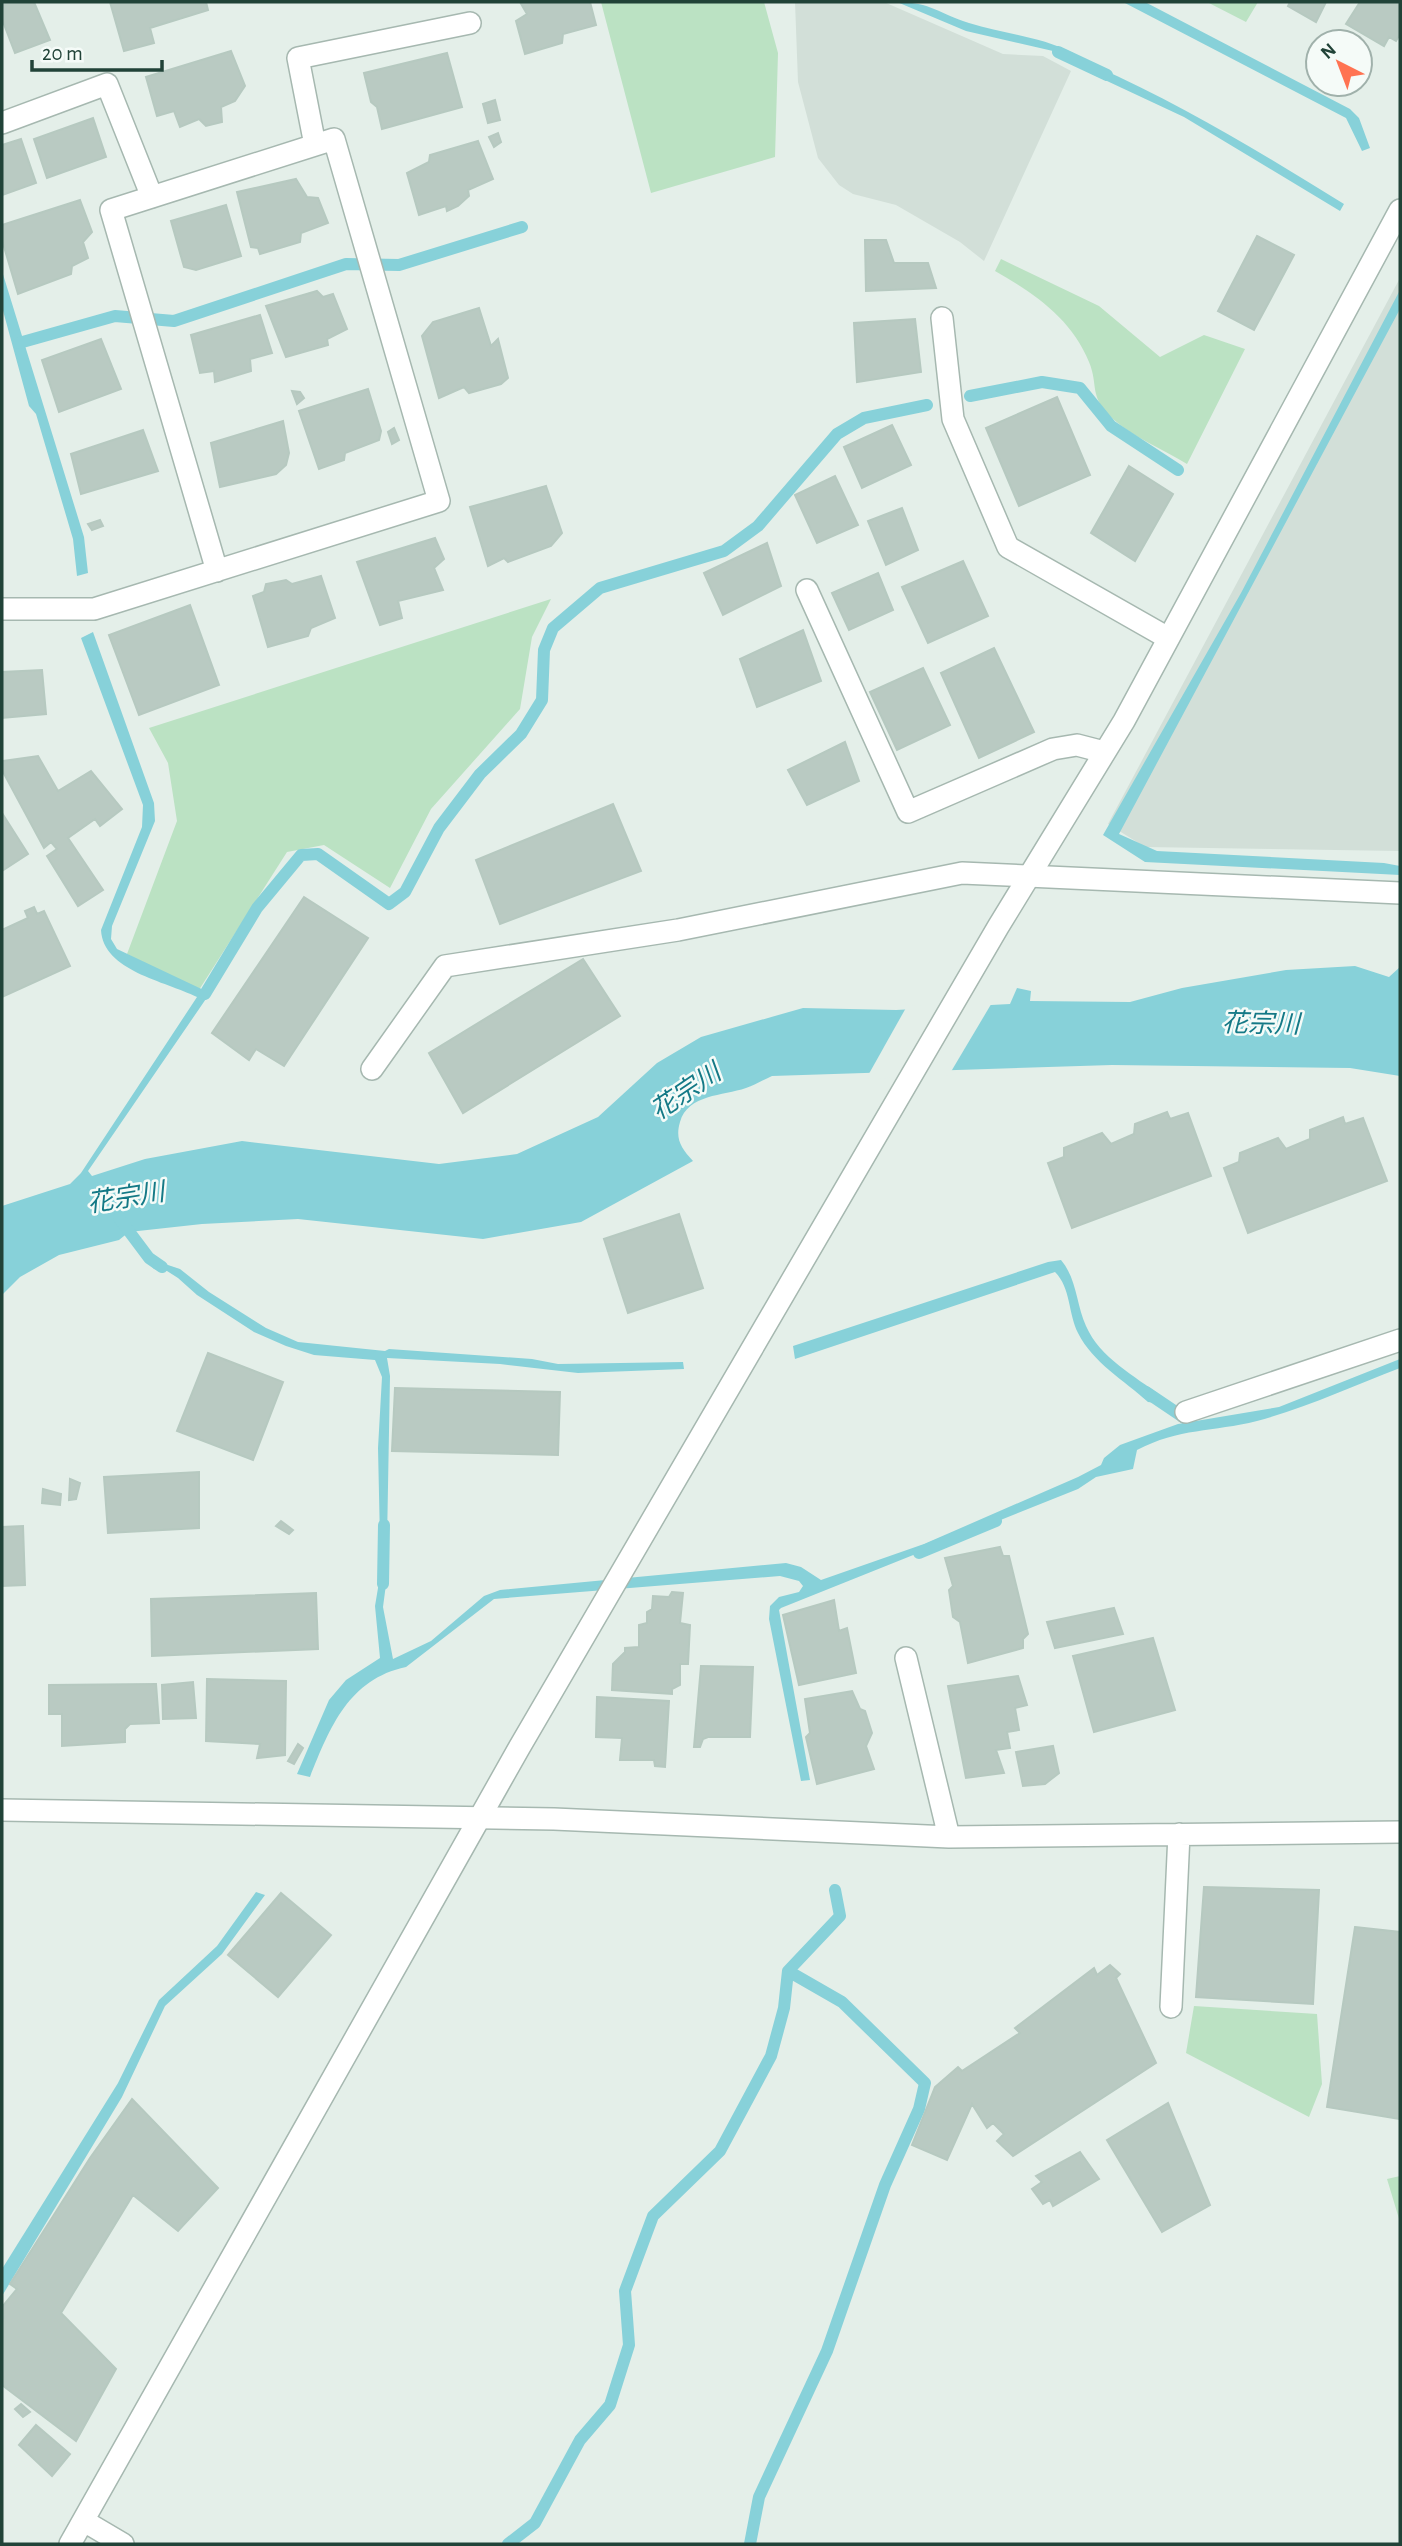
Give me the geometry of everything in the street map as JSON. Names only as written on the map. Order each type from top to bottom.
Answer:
[{"type":"street","points":[[315,145],[298,58],[470,23]]},
{"type":"street","points":[[2,122],[107,84],[152,197]]},
{"type":"street","points":[[2,610],[94,609],[217,571],[439,501],[334,139],[111,209],[217,571]]},
{"type":"street","points":[[70,2544],[479,1818],[998,927],[1104,752],[1400,210]]},
{"type":"street","points":[[942,318],[953,419],[1008,547],[1168,638]]},
{"type":"street","points":[[807,590],[908,812],[1053,749],[1077,745],[1104,752]]},
{"type":"street","points":[[372,1069],[445,967],[678,930],[962,873],[1400,893]]},
{"type":"street","points":[[1186,1412],[1400,1340]]},
{"type":"street","points":[[906,1658],[949,1837]]},
{"type":"street","points":[[2,1810],[479,1818],[949,1837],[1400,1832]]},
{"type":"street","points":[[1171,2007],[1179,1834]]},
{"type":"street","points":[[84,2521],[122,2544]]},
{"type":"shaded area","points":[[795,2],[884,2],[1003,54],[1043,56],[1071,71],[984,261],[960,242],[896,205],[853,194],[839,185],[818,158],[798,82]]},
{"type":"shaded area","points":[[1400,278],[1400,851],[1145,847],[1108,824]]},
{"type":"green space","points":[[601,2],[764,2],[778,53],[775,157],[651,193]]},
{"type":"green space","points":[[1207,2],[1258,2],[1246,22]]},
{"type":"green space","points":[[1001,259],[1099,306],[1160,357],[1204,335],[1245,349],[1187,464],[1130,432],[1105,411],[1097,397],[1089,362],[1073,333],[1037,298],[995,271]]},
{"type":"green space","points":[[551,599],[532,637],[520,709],[431,809],[390,888],[324,845],[287,852],[197,993],[127,954],[177,821],[168,763],[149,728]]},
{"type":"green space","points":[[1194,2006],[1317,2014],[1322,2084],[1309,2117],[1186,2053]]},
{"type":"green space","points":[[1400,2176],[1400,2222],[1387,2179]]},
{"type":"water","points":[[897,2],[927,6],[969,23],[1060,47],[1073,53],[1070,63],[1053,51],[966,31]]},
{"type":"water","points":[[1123,2],[1145,2],[1304,85],[1304,96]]},
{"type":"water","points":[[1095,66],[1160,97],[1253,149],[1344,204],[1340,211],[1184,117],[1092,74]]},
{"type":"water","points":[[1308,98],[1329,98],[1350,109],[1359,118],[1370,148],[1362,151],[1346,118]]},
{"type":"water","points":[[2,271],[84,537],[88,573],[77,576],[73,539],[36,414],[29,406],[2,307]]},
{"type":"water","points":[[1400,290],[1400,309],[1119,834],[1157,851],[1384,863],[1400,866],[1400,875],[1145,862],[1103,835],[1241,593]]},
{"type":"water","name":"花宗川","points":[[93,632],[154,803],[155,821],[112,926],[111,939],[117,949],[210,993],[88,1171],[92,1176],[145,1159],[242,1141],[439,1164],[517,1154],[598,1117],[657,1063],[701,1037],[803,1008],[896,1010],[1010,1004],[1017,988],[1031,991],[1030,1001],[1130,1002],[1182,988],[1286,970],[1355,966],[1389,977],[1400,967],[1400,1076],[1350,1068],[1112,1065],[772,1076],[749,1087],[707,1098],[690,1106],[680,1122],[678,1133],[682,1147],[693,1161],[581,1222],[483,1239],[298,1219],[202,1224],[129,1232],[119,1240],[59,1255],[20,1277],[2,1295],[2,1206],[70,1184],[81,1173],[197,997],[138,973],[112,956],[104,944],[101,930],[142,827],[143,805],[81,638]]},
{"type":"water","points":[[151,1255],[159,1262],[180,1269],[209,1292],[266,1328],[298,1342],[385,1351],[389,1349],[532,1359],[558,1364],[683,1362],[684,1369],[578,1373],[500,1364],[387,1358],[390,1376],[387,1542],[380,1540],[378,1448],[382,1377],[375,1360],[314,1355],[254,1332],[197,1295],[167,1271],[154,1269],[146,1260]]},
{"type":"water","points":[[1061,1260],[1070,1275],[1083,1318],[1092,1337],[1119,1366],[1161,1396],[1156,1403],[1148,1402],[1084,1344],[1075,1325],[1064,1285],[1055,1272],[795,1359],[793,1346]]},
{"type":"water","points":[[1400,1359],[1400,1368],[1293,1410],[1241,1425],[1182,1434],[1152,1443],[1137,1450],[1133,1469],[1096,1477],[1078,1489],[781,1608],[779,1610],[810,1780],[801,1781],[769,1619],[770,1606],[779,1597],[799,1592],[803,1586],[799,1581],[780,1576],[494,1599],[406,1667],[386,1673],[356,1694],[334,1723],[310,1777],[297,1774],[329,1700],[346,1680],[380,1658],[375,1606],[381,1570],[388,1569],[383,1607],[393,1659],[431,1641],[484,1596],[500,1590],[786,1563],[801,1567],[821,1580],[924,1544],[1078,1477],[1101,1465],[1104,1458],[1120,1445],[1178,1424],[1279,1407]]},
{"type":"water","points":[[256,1892],[265,1895],[222,1954],[165,2006],[122,2097],[2,2296],[2,2269],[118,2083],[159,2000],[217,1946]]},
{"type":"pier","points":[[993,1001],[949,1075],[866,1079],[907,1006]]},
{"type":"building","points":[[2,2],[34,2],[50,40],[15,53],[2,19]]},
{"type":"building","points":[[110,2],[206,2],[208,10],[150,28],[154,43],[124,51]]},
{"type":"building","points":[[520,2],[590,2],[596,25],[563,34],[562,43],[525,54],[516,21],[527,14]]},
{"type":"building","points":[[1290,2],[1326,2],[1316,22],[1288,6]]},
{"type":"building","points":[[1360,2],[1400,2],[1400,34],[1396,41],[1389,37],[1384,46],[1374,40],[1374,28],[1353,28],[1346,24]]},
{"type":"building","points":[[231,51],[245,86],[235,101],[221,107],[222,122],[206,126],[199,119],[180,127],[174,111],[157,116],[146,77]]},
{"type":"building","points":[[447,53],[462,107],[382,129],[377,107],[371,102],[364,73]]},
{"type":"building","points":[[495,100],[500,120],[488,123],[483,104]]},
{"type":"building","points":[[93,118],[106,157],[47,178],[34,139]]},
{"type":"building","points":[[498,133],[501,142],[494,147],[489,137]]},
{"type":"building","points":[[21,139],[36,183],[2,195],[2,145]]},
{"type":"building","points":[[478,141],[493,179],[468,190],[469,196],[458,206],[447,211],[446,206],[419,215],[407,173],[429,162],[430,155]]},
{"type":"building","points":[[296,179],[307,197],[318,198],[328,223],[301,233],[300,242],[260,254],[258,248],[251,247],[237,192]]},
{"type":"building","points":[[80,200],[92,232],[83,242],[88,258],[72,266],[71,274],[18,294],[2,240],[2,225]]},
{"type":"building","points":[[226,205],[241,256],[196,270],[184,267],[171,221]]},
{"type":"building","points":[[1257,236],[1294,255],[1254,330],[1218,311]]},
{"type":"building","points":[[865,240],[886,240],[894,263],[928,263],[936,288],[866,291]]},
{"type":"building","points":[[317,291],[323,297],[333,294],[347,329],[327,339],[328,345],[286,357],[266,306]]},
{"type":"building","points":[[479,308],[491,346],[498,339],[508,378],[501,384],[469,393],[464,387],[439,398],[422,336],[433,322]]},
{"type":"building","points":[[260,315],[272,353],[250,359],[251,371],[215,382],[214,371],[200,373],[191,335]]},
{"type":"building","points":[[915,319],[921,372],[857,382],[854,323]]},
{"type":"building","points":[[101,339],[121,389],[59,412],[42,360]]},
{"type":"building","points":[[368,389],[381,431],[379,440],[345,453],[344,460],[319,469],[299,411]]},
{"type":"building","points":[[292,391],[300,392],[304,398],[297,404]]},
{"type":"building","points":[[1057,397],[1090,475],[1019,506],[986,428]]},
{"type":"building","points":[[283,421],[289,453],[286,465],[276,474],[220,487],[211,443]]},
{"type":"building","points":[[892,425],[911,465],[862,488],[844,447]]},
{"type":"building","points":[[394,428],[399,440],[392,444],[388,432]]},
{"type":"building","points":[[143,430],[158,471],[81,494],[71,454]]},
{"type":"building","points":[[1129,466],[1173,494],[1135,561],[1091,533]]},
{"type":"building","points":[[835,476],[858,525],[817,543],[795,495]]},
{"type":"building","points":[[546,486],[562,533],[551,546],[508,562],[504,558],[488,566],[470,507]]},
{"type":"building","points":[[902,508],[918,550],[886,565],[868,521]]},
{"type":"building","points":[[100,520],[103,526],[92,530],[88,524]]},
{"type":"building","points":[[435,538],[444,559],[434,568],[443,590],[398,601],[402,618],[380,625],[357,562]]},
{"type":"building","points":[[767,543],[781,586],[723,615],[704,573]]},
{"type":"building","points":[[963,561],[988,616],[928,643],[902,587]]},
{"type":"building","points":[[878,573],[893,610],[849,630],[832,593]]},
{"type":"building","points":[[321,576],[335,618],[311,628],[308,636],[268,647],[253,596],[264,592],[266,584],[286,580],[292,584]]},
{"type":"building","points":[[190,605],[219,685],[139,715],[109,635]]},
{"type":"building","points":[[803,630],[821,681],[757,707],[740,659]]},
{"type":"building","points":[[994,648],[1034,732],[979,758],[941,673]]},
{"type":"building","points":[[923,668],[950,725],[897,750],[870,692]]},
{"type":"building","points":[[42,670],[46,714],[2,718],[2,672]]},
{"type":"building","points":[[845,742],[859,781],[807,805],[788,770]]},
{"type":"building","points":[[38,756],[58,791],[91,771],[122,809],[100,826],[95,819],[68,838],[103,890],[78,906],[47,856],[57,849],[51,842],[44,848],[2,770],[2,761]]},
{"type":"building","points":[[613,804],[641,871],[500,924],[476,860]]},
{"type":"building","points":[[2,813],[28,854],[2,871]]},
{"type":"building","points":[[304,897],[368,938],[284,1066],[256,1049],[249,1060],[212,1033]]},
{"type":"building","points":[[34,907],[37,914],[44,911],[70,966],[2,997],[2,930],[28,918],[25,911]]},
{"type":"building","points":[[583,959],[620,1016],[463,1113],[429,1053]]},
{"type":"building","points":[[1167,1112],[1170,1119],[1188,1113],[1211,1176],[1072,1228],[1048,1163],[1064,1157],[1064,1148],[1102,1133],[1111,1144],[1134,1134],[1135,1124]]},
{"type":"building","points":[[1343,1117],[1345,1124],[1363,1118],[1387,1181],[1248,1233],[1224,1168],[1239,1162],[1240,1153],[1278,1138],[1286,1149],[1310,1139],[1310,1130]]},
{"type":"building","points":[[679,1214],[703,1288],[628,1313],[604,1239]]},
{"type":"building","points":[[208,1353],[283,1382],[253,1460],[177,1431]]},
{"type":"building","points":[[395,1388],[560,1392],[558,1455],[392,1451]]},
{"type":"building","points":[[199,1472],[199,1528],[108,1533],[104,1477]]},
{"type":"building","points":[[70,1479],[80,1483],[76,1499],[69,1500]]},
{"type":"building","points":[[43,1489],[61,1494],[60,1505],[42,1503]]},
{"type":"building","points":[[281,1521],[293,1530],[289,1534],[276,1526]]},
{"type":"building","points":[[23,1526],[25,1585],[2,1586],[2,1527]]},
{"type":"building","points":[[1000,1547],[1003,1556],[1009,1556],[1028,1634],[1023,1639],[1023,1648],[968,1663],[960,1622],[953,1617],[949,1590],[953,1586],[945,1558]]},
{"type":"building","points":[[672,1592],[683,1593],[680,1623],[690,1625],[688,1664],[680,1664],[680,1685],[672,1689],[672,1694],[612,1690],[613,1664],[625,1652],[625,1648],[639,1647],[639,1625],[647,1623],[647,1612],[652,1609],[653,1596],[669,1597]]},
{"type":"building","points":[[316,1593],[318,1649],[152,1656],[151,1599]]},
{"type":"building","points":[[834,1600],[839,1631],[847,1628],[856,1673],[799,1685],[783,1615]]},
{"type":"building","points":[[1114,1608],[1123,1634],[1055,1648],[1047,1622]]},
{"type":"building","points":[[1153,1638],[1175,1710],[1094,1732],[1073,1656]]},
{"type":"building","points":[[701,1666],[753,1667],[750,1737],[708,1737],[703,1739],[700,1747],[694,1747]]},
{"type":"building","points":[[1018,1676],[1027,1705],[1015,1708],[1019,1730],[1007,1732],[1010,1748],[996,1750],[1004,1773],[966,1778],[948,1686]]},
{"type":"building","points":[[207,1679],[286,1681],[285,1755],[257,1758],[260,1744],[206,1741]]},
{"type":"building","points":[[193,1682],[196,1718],[163,1719],[162,1685]]},
{"type":"building","points":[[156,1684],[159,1723],[130,1724],[125,1729],[125,1742],[62,1746],[62,1714],[49,1714],[49,1685]]},
{"type":"building","points":[[852,1691],[860,1709],[865,1711],[872,1733],[866,1746],[874,1769],[817,1784],[806,1737],[810,1733],[805,1699]]},
{"type":"building","points":[[597,1697],[669,1701],[665,1767],[655,1766],[654,1760],[620,1760],[622,1738],[596,1737]]},
{"type":"building","points":[[298,1744],[303,1748],[294,1764],[288,1761]]},
{"type":"building","points":[[1053,1746],[1059,1773],[1045,1784],[1023,1786],[1016,1752]]},
{"type":"building","points":[[1204,1887],[1319,1890],[1313,2004],[1196,1997]]},
{"type":"building","points":[[281,1893],[331,1935],[278,1997],[228,1955]]},
{"type":"building","points":[[1355,1927],[1400,1932],[1400,2119],[1327,2107]]},
{"type":"building","points":[[1110,1965],[1120,1974],[1116,1978],[1156,2063],[1013,2156],[997,2141],[1004,2134],[993,2123],[987,2128],[972,2104],[947,2160],[912,2145],[935,2087],[958,2067],[962,2071],[1020,2033],[1015,2028],[1094,1968],[1097,1975]]},
{"type":"building","points":[[132,2099],[218,2188],[178,2231],[133,2195],[61,2313],[116,2369],[76,2441],[2,2385],[2,2307],[17,2289],[10,2284],[90,2158]]},
{"type":"building","points":[[1168,2103],[1210,2205],[1162,2232],[1107,2140]]},
{"type":"building","points":[[1080,2152],[1099,2179],[1053,2206],[1050,2200],[1043,2204],[1032,2189],[1042,2182],[1036,2176]]},
{"type":"building","points":[[21,2404],[30,2412],[23,2417],[15,2409]]},
{"type":"building","points":[[36,2425],[70,2454],[52,2476],[19,2445]]},
{"type":"waterway","points":[[1058,52],[1107,75]]},
{"type":"waterway","points":[[19,343],[115,316],[174,321],[346,264],[399,265],[522,227]]},
{"type":"waterway","points":[[970,396],[1042,382],[1080,388],[1111,426],[1178,470]]},
{"type":"waterway","points":[[205,994],[257,908],[301,855],[318,854],[389,904],[405,892],[439,828],[480,774],[521,734],[542,700],[544,650],[553,628],[600,588],[724,551],[758,526],[837,434],[864,418],[927,405]]},
{"type":"waterway","name":"花宗川","points":[[119,1218],[149,1258],[162,1267]]},
{"type":"waterway","points":[[1146,1392],[1189,1421]]},
{"type":"waterway","points":[[919,1553],[996,1521]]},
{"type":"waterway","points":[[383,1584],[384,1525]]},
{"type":"waterway","points":[[508,2544],[535,2523],[580,2440],[610,2405],[629,2345],[625,2291],[653,2216],[720,2151],[771,2056],[784,2008],[788,1971],[840,1916],[835,1890]]},
{"type":"waterway","points":[[750,2544],[759,2497],[827,2351],[885,2185],[919,2109],[925,2083],[842,2002],[788,1971]]}]
